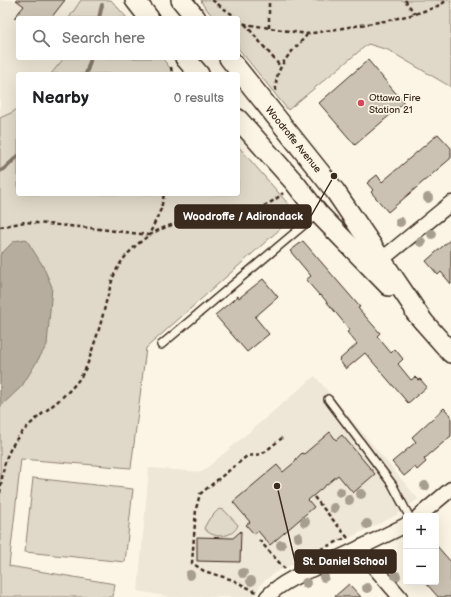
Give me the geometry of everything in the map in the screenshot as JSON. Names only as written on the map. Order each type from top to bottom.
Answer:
[{"type":"main road","points":[[135,0],[147,16]]},
{"type":"main road","points":[[181,0],[194,16]]},
{"type":"main road","name":"Woodroffe Avenue","points":[[230,60],[239,72]]},
{"type":"main road","points":[[178,61],[196,72]]},
{"type":"main road","name":"Woodroffe Avenue","points":[[240,73],[335,191],[377,264],[451,353]]},
{"type":"main road","name":"Woodroffe Avenue","points":[[240,121],[318,212],[377,264]]},
{"type":"street","points":[[377,264],[451,202]]},
{"type":"street","points":[[423,513],[451,489]]},
{"type":"street","points":[[263,595],[403,526]]},
{"type":"street","points":[[358,549],[400,597]]},
{"type":"lane","points":[[161,345],[318,212]]},
{"type":"lane","points":[[328,399],[392,484],[407,513]]},
{"type":"path","points":[[212,0],[235,16]]},
{"type":"path","points":[[269,0],[269,28]]},
{"type":"path","points":[[404,0],[415,14]]},
{"type":"path","points":[[245,24],[307,34],[385,21],[415,14],[436,7],[448,0]]},
{"type":"path","points":[[240,20],[280,66]]},
{"type":"path","points":[[276,94],[275,80],[280,66],[307,34]]},
{"type":"path","points":[[173,72],[178,61]]},
{"type":"path","points":[[0,493],[5,465],[12,446],[23,432],[75,384],[82,375],[98,333],[116,270],[126,256],[149,235],[173,224],[238,214],[261,207],[276,200],[285,192]]},
{"type":"path","points":[[149,235],[161,209],[164,196]]},
{"type":"path","points":[[0,227],[24,222],[149,235]]},
{"type":"path","points":[[263,595],[233,580],[204,571],[192,563],[196,509],[200,494],[247,456],[262,454],[282,438]]},
{"type":"path","points":[[314,497],[358,549]]},
{"type":"path","points":[[259,540],[293,579]]},
{"type":"shaded area","points":[[0,0],[81,0],[70,16],[16,16],[16,60],[63,60],[53,72],[16,72],[16,110],[0,118]]},
{"type":"shaded area","points":[[81,0],[111,0],[125,16],[70,16]]},
{"type":"shaded area","points":[[201,0],[451,0],[451,87],[388,50],[368,44],[288,110],[240,50],[240,16],[212,16],[203,5]]},
{"type":"shaded area","points":[[62,60],[164,60],[173,72],[53,72]]},
{"type":"shaded area","points":[[16,110],[16,196],[240,196],[240,148],[297,214],[146,348],[131,468],[21,459],[9,566],[115,584],[113,597],[0,597],[0,118]]},
{"type":"shaded area","points":[[26,239],[43,266],[52,287],[47,345],[22,386],[0,407],[0,255],[14,241]]},
{"type":"shaded area","points":[[315,376],[418,499],[393,517],[274,573],[262,583],[253,597],[170,597],[138,591],[149,468],[202,472]]},
{"type":"shaded area","points":[[33,478],[133,489],[125,562],[25,552]]},
{"type":"shaded area","points":[[219,509],[224,510],[238,525],[232,533],[217,536],[207,532],[204,528],[209,519]]},
{"type":"building","points":[[16,0],[65,0],[53,16],[16,16],[16,18],[14,18],[24,6]]},
{"type":"building","name":"Ottawa Fire Station 21","points":[[368,60],[404,103],[355,145],[319,103]]},
{"type":"building","points":[[438,134],[451,148],[451,158],[388,212],[371,192],[373,190],[367,183],[377,175],[382,182]]},
{"type":"building","points":[[451,239],[451,284],[441,272],[438,275],[426,261]]},
{"type":"building","points":[[303,241],[360,307],[358,308],[380,333],[377,336],[391,353],[395,349],[403,359],[398,364],[411,380],[415,377],[418,380],[420,379],[427,387],[408,403],[365,353],[346,369],[339,360],[357,344],[347,332],[350,330],[321,295],[320,296],[306,280],[311,276],[290,251]]},
{"type":"building","points":[[263,279],[278,297],[255,317],[269,334],[247,352],[215,315],[238,296],[239,298]]},
{"type":"building","points":[[444,408],[451,416],[451,436],[424,459],[426,462],[417,470],[415,467],[404,476],[392,462],[416,442],[412,437]]},
{"type":"building","points":[[330,432],[336,440],[342,435],[375,474],[353,493],[338,475],[308,500],[314,507],[270,545],[258,531],[254,534],[246,525],[250,522],[233,502],[277,465],[283,472],[296,461],[302,453],[304,454]]},
{"type":"building","points":[[241,531],[240,562],[197,561],[197,537],[233,538]]},
{"type":"building","points":[[439,548],[451,562],[451,597],[438,597],[428,585],[439,585]]},
{"type":"building","points":[[349,584],[361,597],[334,597]]},
{"type":"waterway","points":[[99,16],[102,5]]},
{"type":"waterway","points":[[87,72],[90,60]]},
{"type":"waterway","points":[[0,171],[16,158]]},
{"type":"place","name":"Ottawa Fire Station 21","points":[[361,103]]},
{"type":"place","name":"Woodroffe / Adirondack","points":[[334,176]]},
{"type":"place","name":"St. Daniel School","points":[[277,486]]}]
